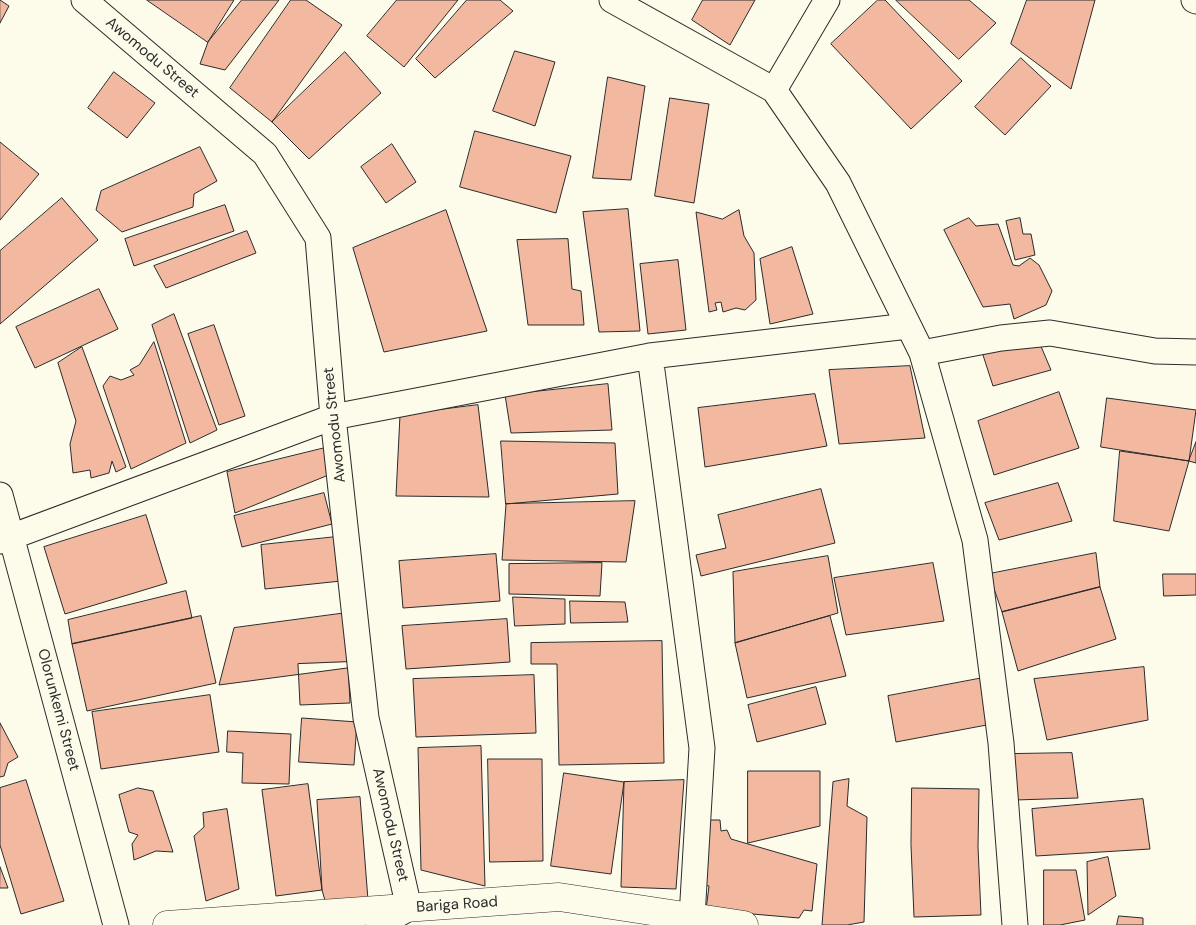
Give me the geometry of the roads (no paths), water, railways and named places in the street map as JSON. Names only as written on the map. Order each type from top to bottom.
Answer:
[{"type":"street","name":"Awomodu Street","points":[[84,0],[265,154],[318,238],[333,417],[366,718],[409,908]]},
{"type":"street","points":[[612,0],[774,90],[838,182],[922,353],[975,540],[1001,743],[1015,925]]},
{"type":"street","points":[[774,90],[827,0]]},
{"type":"street","points":[[5,539],[333,417],[650,356],[908,326]]},
{"type":"street","points":[[922,353],[1001,338],[1050,333],[1155,351],[1196,352]]},
{"type":"street","points":[[650,356],[702,748],[692,917]]},
{"type":"street","name":"Olorunkemi Street","points":[[0,495],[5,539],[116,925]]},
{"type":"street","name":"Bariga Road","points":[[167,925],[559,897],[744,925]]},
{"type":"street","points":[[379,925],[409,908]]}]
